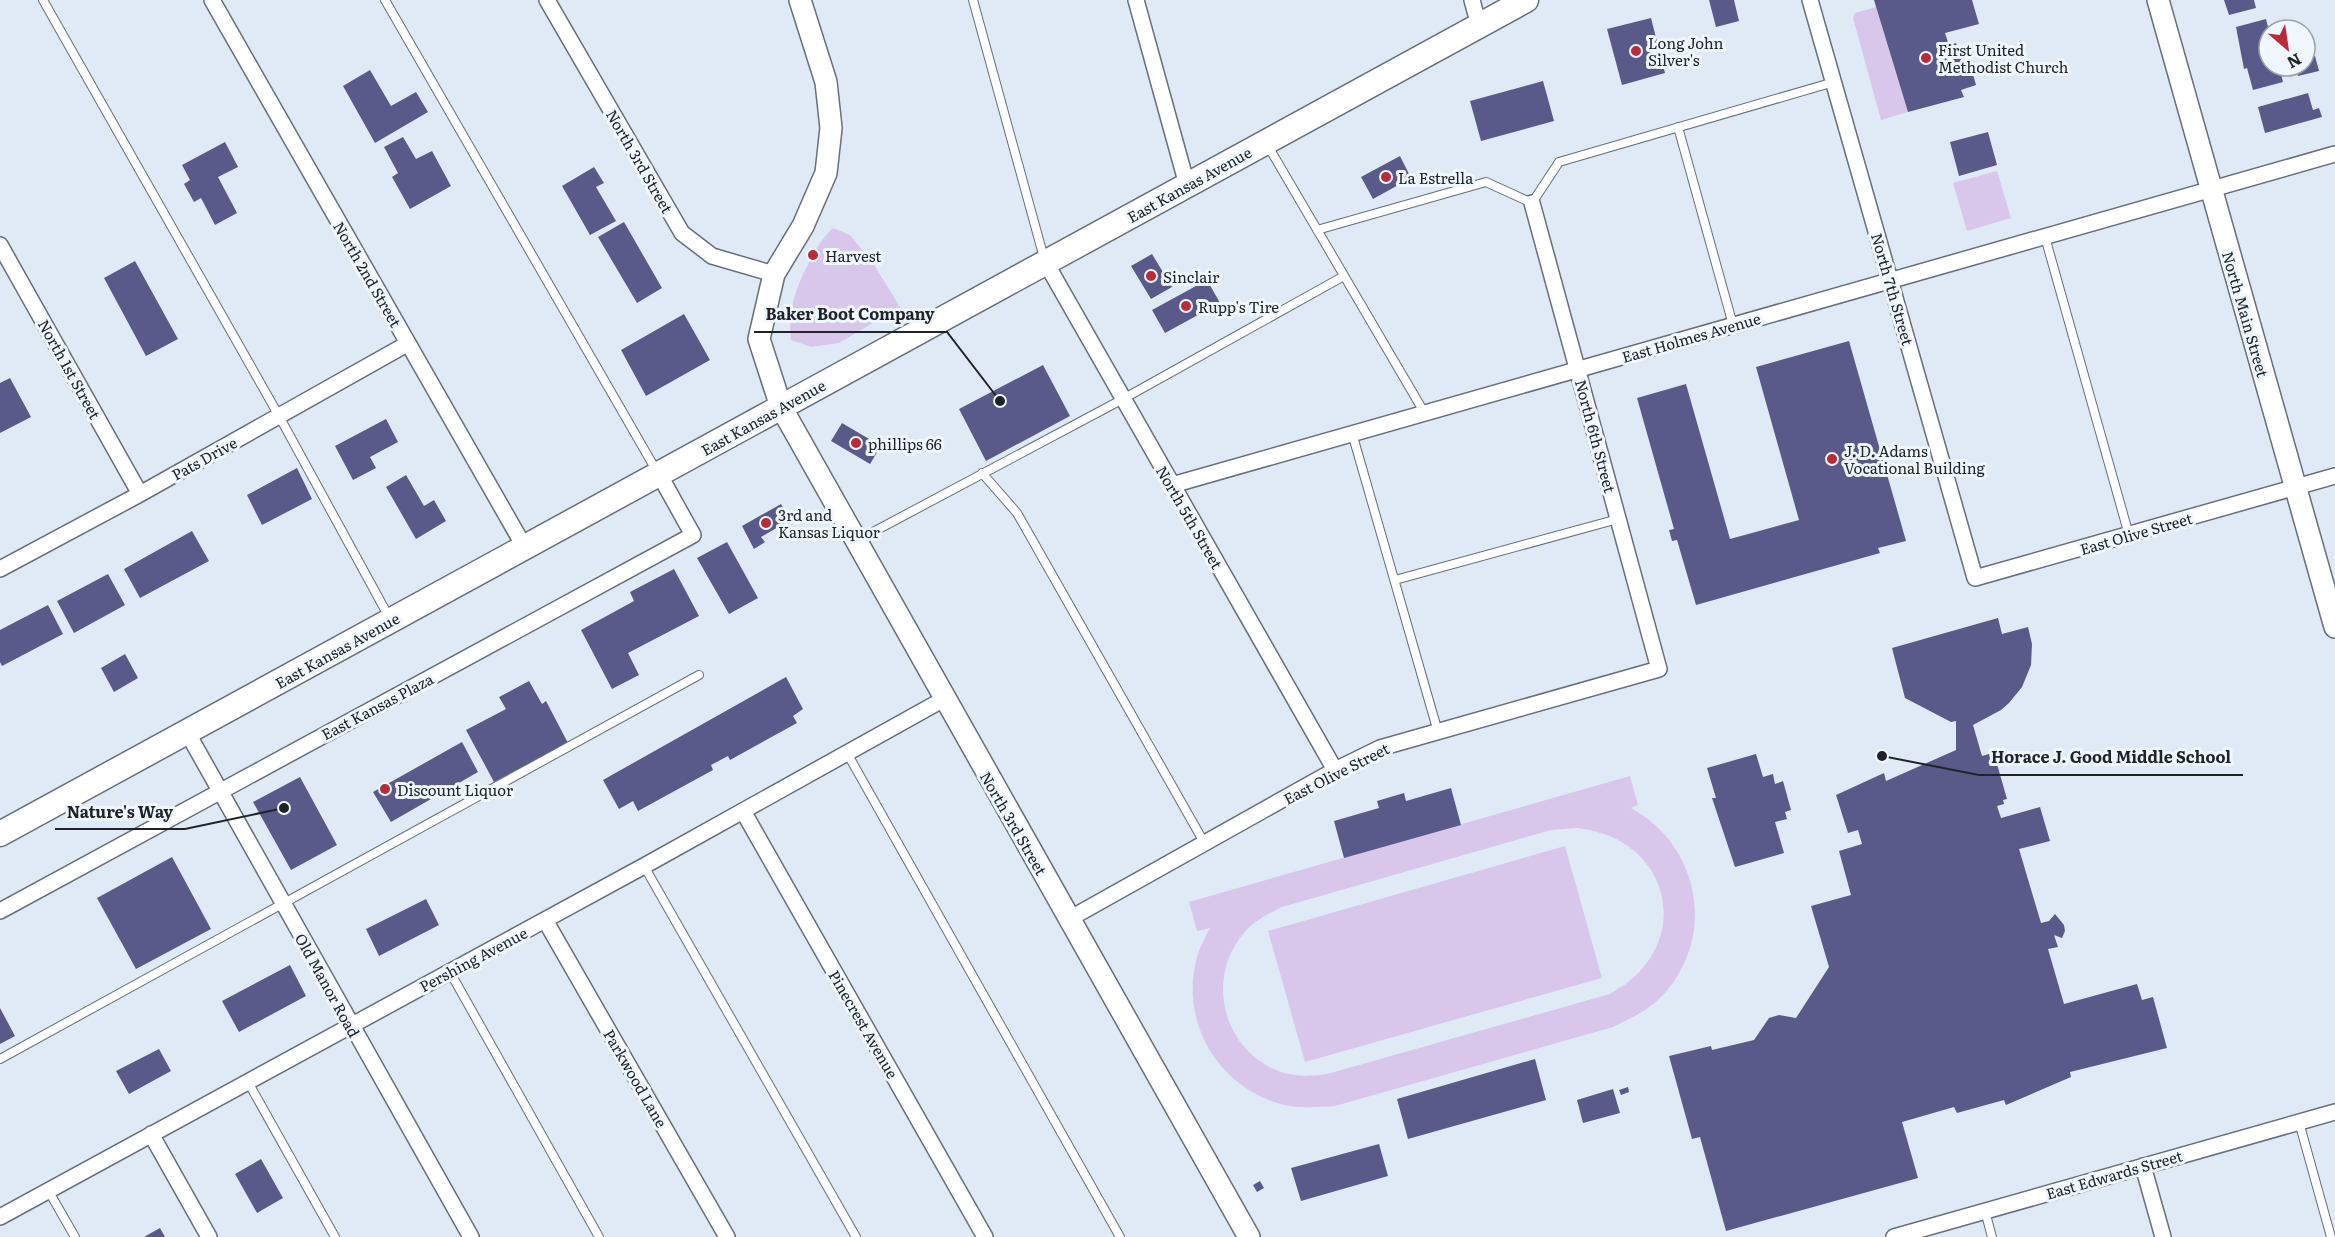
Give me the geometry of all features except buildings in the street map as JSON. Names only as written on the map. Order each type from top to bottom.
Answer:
[{"type":"main road","name":"North 3rd Street","points":[[800,0],[826,82],[831,128],[826,173],[803,226],[774,274],[759,339],[781,407],[1249,1237]]},
{"type":"main road","name":"East Kansas Avenue","points":[[0,834],[1526,0]]},
{"type":"main road","name":"North Main Street","points":[[2158,0],[2335,627]]},
{"type":"street","name":"North 2nd Street","points":[[212,0],[525,548]]},
{"type":"street","name":"North 3rd Street","points":[[547,0],[682,233],[712,256],[774,274]]},
{"type":"street","points":[[1136,0],[1187,185]]},
{"type":"street","points":[[1472,0],[1479,26]]},
{"type":"street","name":"North 7th Street","points":[[1810,0],[1976,578]]},
{"type":"street","name":"East Holmes Avenue","points":[[1172,485],[2335,154]]},
{"type":"street","name":"North 6th Street","points":[[1532,203],[1659,669]]},
{"type":"street","name":"North 1st Street","points":[[0,245],[140,494]]},
{"type":"street","name":"North 5th Street","points":[[1046,263],[1335,770]]},
{"type":"street","name":"Pats Drive","points":[[0,568],[140,494],[407,344]]},
{"type":"street","name":"East Kansas Plaza","points":[[0,910],[693,535],[659,474]]},
{"type":"street","name":"East Olive Street","points":[[1976,578],[2335,476]]},
{"type":"street","name":"East Olive Street","points":[[1069,919],[1335,770],[1380,748],[1659,669]]},
{"type":"street","name":"Pershing Avenue","points":[[0,1217],[644,866],[944,699]]},
{"type":"street","name":"Old Manor Road","points":[[187,732],[471,1237]]},
{"type":"street","name":"Pinecrest Avenue","points":[[743,811],[985,1237]]},
{"type":"street","name":"Parkwood Lane","points":[[545,920],[727,1237]]},
{"type":"street","name":"East Edwards Street","points":[[1894,1237],[2335,1112]]},
{"type":"street","points":[[151,1134],[209,1237]]},
{"type":"street","points":[[2143,1166],[2163,1237]]},
{"type":"lane","points":[[43,0],[279,416],[391,621]]},
{"type":"lane","points":[[385,0],[659,474]]},
{"type":"lane","points":[[973,0],[1046,263]]},
{"type":"lane","points":[[1317,230],[1486,182],[1532,203],[1559,162],[1834,82]]},
{"type":"lane","points":[[1678,128],[1733,325]]},
{"type":"lane","points":[[1266,142],[1424,412]]},
{"type":"lane","points":[[2045,237],[2129,536]]},
{"type":"lane","points":[[856,541],[1123,399],[1344,276]]},
{"type":"lane","points":[[1352,433],[1438,732]]},
{"type":"lane","points":[[982,474],[1017,513],[1205,844]]},
{"type":"lane","points":[[1395,580],[1618,519]]},
{"type":"lane","points":[[0,1059],[699,675]]},
{"type":"lane","points":[[848,753],[1120,1237]]},
{"type":"lane","points":[[644,866],[856,1237]]},
{"type":"lane","points":[[449,972],[599,1237]]},
{"type":"lane","points":[[248,1081],[335,1237]]},
{"type":"lane","points":[[2299,1122],[2331,1237]]},
{"type":"lane","points":[[48,1190],[75,1237]]},
{"type":"lane","points":[[1985,1211],[1992,1237]]},
{"type":"shaded area","points":[[1876,7],[1908,112],[1881,120],[1853,18],[1855,13]]},
{"type":"shaded area","points":[[1997,171],[2011,218],[1967,231],[1953,183]]},
{"type":"shaded area","points":[[833,228],[850,235],[873,263],[900,307],[839,343],[811,347],[791,340],[792,306],[798,285],[808,265],[822,241]]},
{"type":"shaded area","points":[[1630,776],[1638,805],[1631,808],[1654,824],[1673,845],[1686,868],[1693,894],[1695,920],[1690,947],[1680,972],[1663,995],[1646,1009],[1613,1027],[1335,1106],[1300,1107],[1266,1099],[1245,1088],[1213,1056],[1202,1035],[1195,1013],[1193,990],[1197,956],[1210,928],[1197,931],[1189,902]],"holes":[[[1577,828],[1610,836],[1635,852],[1653,873],[1662,898],[1663,924],[1655,950],[1637,974],[1610,994],[1321,1075],[1287,1074],[1261,1062],[1246,1048],[1234,1031],[1226,1012],[1223,992],[1225,971],[1232,951],[1244,933],[1257,921],[1272,912],[1282,907],[1551,830]]]},
{"type":"shaded area","points":[[1565,846],[1602,978],[1305,1062],[1268,931]]},
{"type":"place","name":"Long John Silver's","points":[[1636,51]]},
{"type":"place","name":"First United Methodist Church","points":[[1926,58]]},
{"type":"place","name":"La Estrella","points":[[1386,177]]},
{"type":"place","name":"Harvest","points":[[813,255]]},
{"type":"place","name":"Sinclair","points":[[1151,276]]},
{"type":"place","name":"Rupp's Tire","points":[[1186,306]]},
{"type":"place","name":"Baker Boot Company","points":[[1000,401]]},
{"type":"place","name":"phillips 66","points":[[856,443]]},
{"type":"place","name":"J. D. Adams Vocational Building","points":[[1832,459]]},
{"type":"place","name":"3rd and Kansas Liquor","points":[[766,523]]},
{"type":"place","name":"Horace J. Good Middle School","points":[[1882,756]]},
{"type":"place","name":"Discount Liquor","points":[[385,789]]},
{"type":"place","name":"Nature's Way","points":[[284,808]]}]
